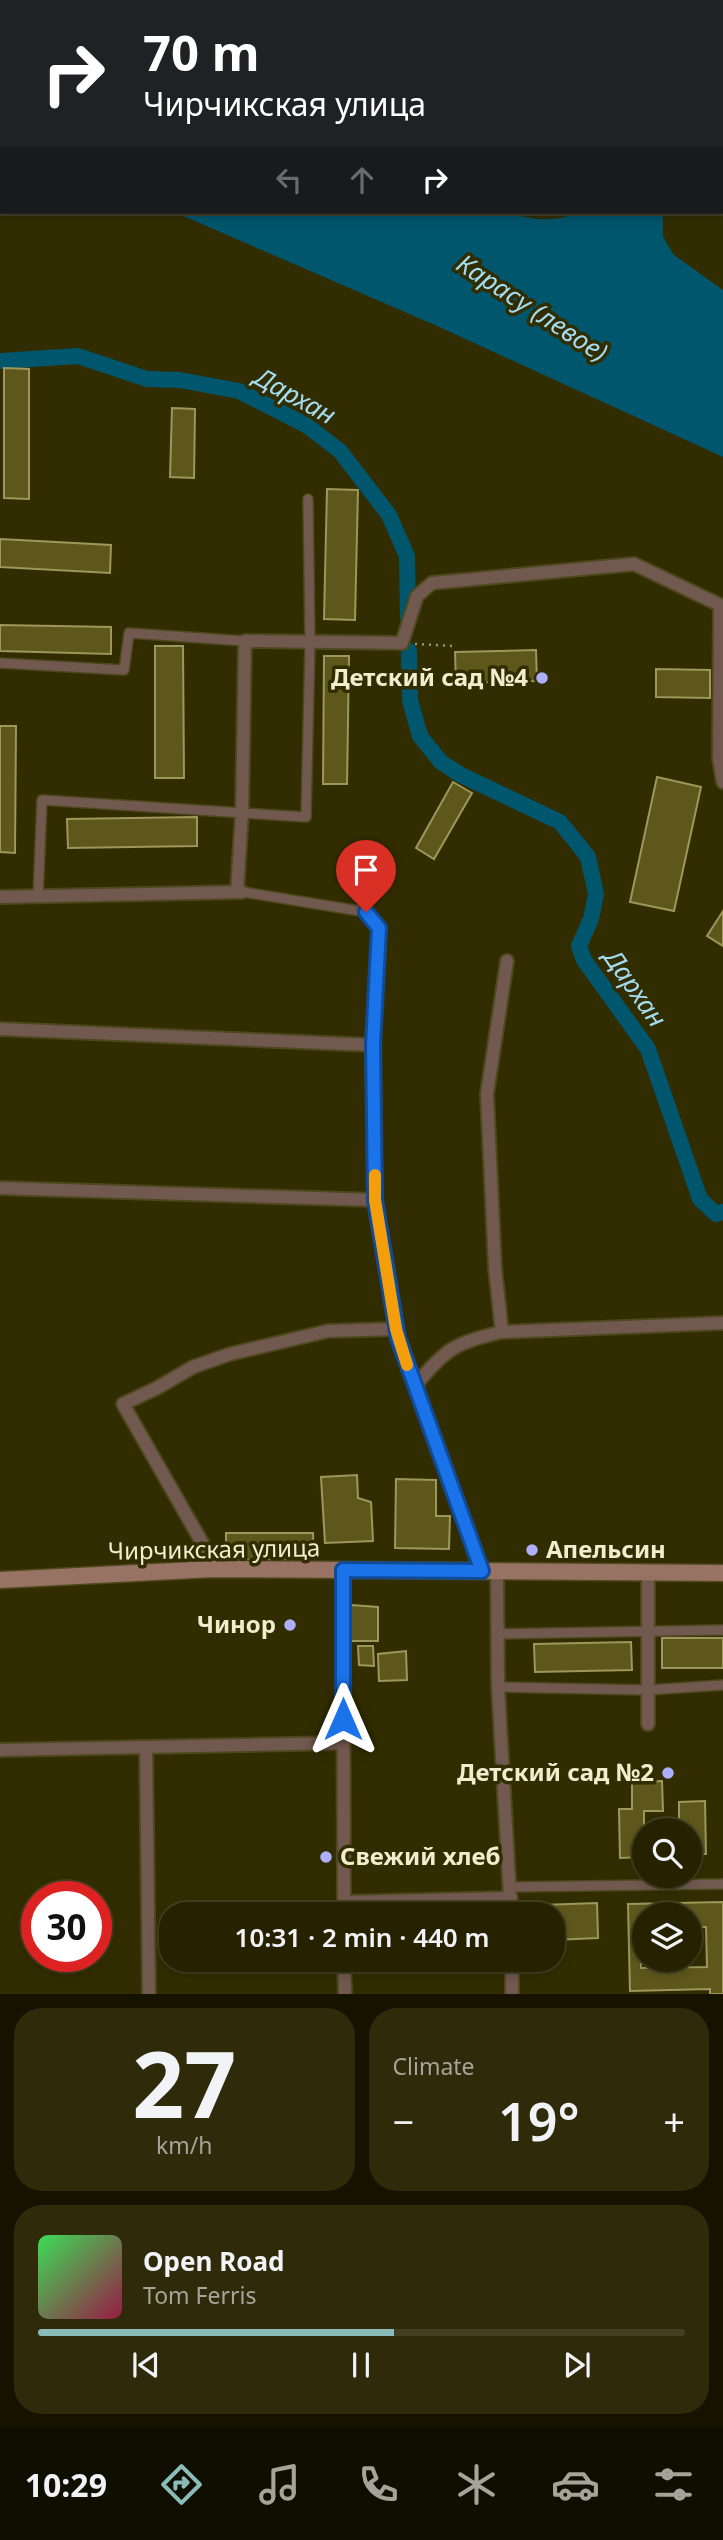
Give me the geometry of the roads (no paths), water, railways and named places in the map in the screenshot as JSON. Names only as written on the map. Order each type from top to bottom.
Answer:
[{"type":"main road","name":"Чирчикская улица","points":[[0,1580],[213,1569],[723,1573]]},
{"type":"street","points":[[38,897],[42,800],[306,817],[310,643],[308,499]]},
{"type":"street","points":[[0,663],[124,670],[128,633],[245,641],[402,643],[417,596],[432,583],[634,564],[721,606],[719,758],[723,782]]},
{"type":"street","points":[[240,892],[245,641]]},
{"type":"street","points":[[0,897],[255,892],[366,912],[379,928],[373,1045],[375,1200],[396,1329],[415,1386],[490,1571],[498,1634],[503,1797],[511,1902]]},
{"type":"street","points":[[502,1332],[495,1268],[487,1094],[507,961]]},
{"type":"street","points":[[0,1029],[373,1045]]},
{"type":"street","points":[[0,1188],[375,1200]]},
{"type":"street","points":[[415,1386],[438,1358],[452,1347],[474,1338],[502,1332],[723,1323]]},
{"type":"street","points":[[213,1569],[208,1553],[123,1404],[193,1367],[230,1354],[328,1331],[396,1329]]},
{"type":"street","points":[[343,1570],[344,1902]]},
{"type":"street","points":[[648,1573],[648,1724]]},
{"type":"street","points":[[498,1634],[723,1630]]},
{"type":"street","points":[[498,1687],[648,1690],[723,1685]]},
{"type":"street","points":[[0,1750],[343,1743]]},
{"type":"street","points":[[146,1747],[149,1994]]},
{"type":"street","points":[[411,1902],[511,1893],[723,1884]]},
{"type":"street","points":[[344,1972],[345,1994]]},
{"type":"street","points":[[512,1972],[512,1994]]},
{"type":"water","name":"Карасу (левое)","points":[[179,214],[515,214],[543,219],[573,214],[663,214],[663,237],[674,255],[723,290],[723,457],[437,326]]},
{"type":"waterway","name":"Дархан","points":[[0,361],[78,356],[147,379],[180,380],[239,391],[306,425],[340,451],[389,515],[407,556],[408,617]]},
{"type":"waterway","name":"Дархан","points":[[409,651],[410,700],[420,736],[441,762],[461,775],[560,822],[588,857],[596,894],[591,919],[579,946],[584,960],[648,1049],[700,1199],[716,1214],[723,1212]]},
{"type":"place","name":"Детский сад №4","points":[[542,678]]},
{"type":"place","name":"Апельсин","points":[[532,1550]]},
{"type":"place","name":"Чинор","points":[[290,1625]]},
{"type":"place","name":"Детский сад №2","points":[[668,1773]]},
{"type":"place","name":"Свежий хлеб","points":[[326,1857]]}]
